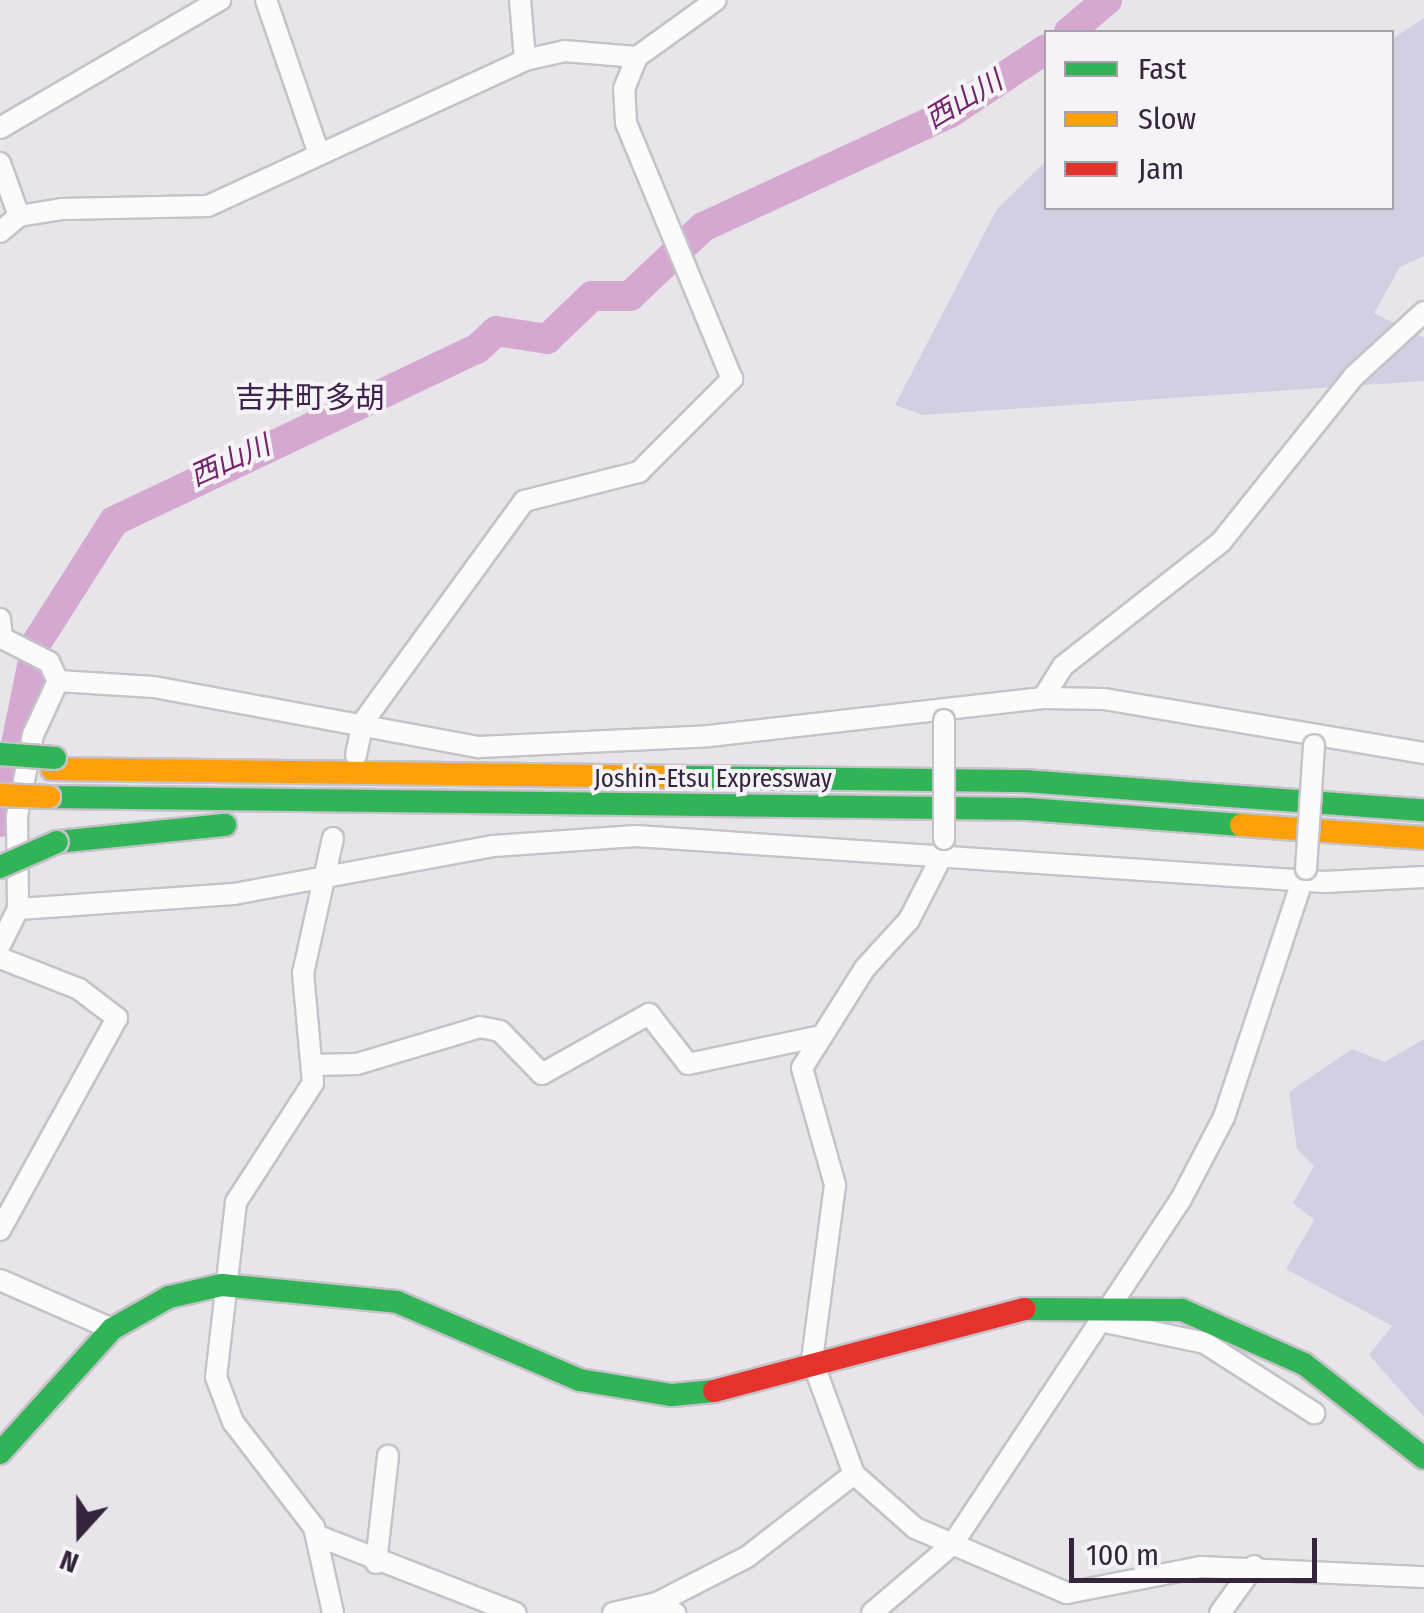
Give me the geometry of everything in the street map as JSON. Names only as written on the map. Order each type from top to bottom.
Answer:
[{"type":"main road","points":[[0,754],[54,763]]},
{"type":"main road","name":"Joshin-Etsu Expressway","points":[[0,766],[54,763],[423,776],[1025,781],[1424,810]]},
{"type":"main road","name":"Joshin-Etsu Expressway","points":[[0,794],[1101,812],[1424,838]]},
{"type":"main road","points":[[0,866],[57,842],[577,806]]},
{"type":"main road","points":[[0,1453],[112,1329],[169,1297],[222,1285],[397,1302],[634,1394],[728,1390],[812,1360],[1040,1305],[1116,1301],[1233,1327],[1330,1380],[1424,1458]]},
{"type":"street","points":[[0,128],[220,0]]},
{"type":"street","points":[[266,0],[319,154]]},
{"type":"street","points":[[520,0],[525,60]]},
{"type":"street","points":[[356,755],[363,722],[524,501],[640,472],[732,379],[626,123],[624,90],[637,56],[716,0]]},
{"type":"street","points":[[0,232],[19,216],[208,206],[525,60],[565,50],[637,56]]},
{"type":"street","points":[[0,164],[19,216]]},
{"type":"street","points":[[1043,698],[1064,666],[1221,542],[1354,376],[1424,312]]},
{"type":"street","points":[[0,620],[2,638],[49,662],[58,681]]},
{"type":"street","points":[[58,681],[154,687],[533,750],[945,716],[1043,698],[1315,740],[1424,752]]},
{"type":"street","points":[[0,945],[18,909],[17,816],[33,735],[58,681]]},
{"type":"street","points":[[945,716],[945,849],[816,1037],[802,1068],[804,1097],[829,1158],[835,1206],[812,1360],[854,1474],[915,1528],[1067,1593],[1254,1566],[1352,1580],[1424,1576]]},
{"type":"street","points":[[872,1613],[952,1545],[1116,1301],[1224,1117],[1304,872],[1315,740]]},
{"type":"street","points":[[18,909],[76,912],[130,898],[324,883],[494,846],[636,836],[945,849],[1424,877]]},
{"type":"street","points":[[332,838],[303,974],[312,1064],[309,1097],[236,1202],[222,1285],[223,1401],[318,1536],[333,1613]]},
{"type":"street","points":[[0,958],[79,989],[117,1018],[0,1230]]},
{"type":"street","points":[[312,1064],[357,1064],[480,1027],[500,1032],[542,1074],[649,1014],[688,1064],[816,1037]]},
{"type":"street","points":[[0,1280],[112,1329]]},
{"type":"street","points":[[1100,1321],[1205,1343],[1314,1413]]},
{"type":"street","points":[[376,1563],[388,1456]]},
{"type":"street","points":[[613,1613],[666,1608],[746,1556],[854,1474]]},
{"type":"street","points":[[318,1536],[376,1563],[516,1613]]},
{"type":"street","points":[[1220,1613],[1254,1566]]},
{"type":"shaded area","points":[[1424,18],[1424,256],[1400,267],[1374,313],[1424,338],[1424,381],[923,415],[895,405],[997,209],[1044,163],[1044,210],[1394,210],[1394,38]]},
{"type":"shaded area","points":[[1424,1039],[1424,1417],[1369,1355],[1392,1326],[1286,1269],[1314,1220],[1293,1203],[1314,1166],[1297,1149],[1289,1092],[1352,1049],[1385,1062]]},
{"type":"waterway","name":"西山川","points":[[1071,30],[1107,0]]},
{"type":"waterway","name":"西山川","points":[[0,822],[37,642],[114,521],[477,349],[496,331],[547,339],[592,296],[630,296],[703,227],[950,113],[1044,50]]},
{"type":"traffic: fast","points":[[0,754],[55,758]]},
{"type":"traffic: fast","points":[[680,777],[1025,781],[1424,810]]},
{"type":"traffic: fast","points":[[49,797],[1028,809],[1241,825]]},
{"type":"traffic: fast","points":[[57,842],[225,825]]},
{"type":"traffic: fast","points":[[0,867],[57,842]]},
{"type":"traffic: fast","points":[[0,1453],[112,1329],[169,1297],[222,1285],[397,1302],[580,1380],[672,1395],[714,1391]]},
{"type":"traffic: fast","points":[[1024,1309],[1182,1310],[1304,1364],[1424,1458]]},
{"type":"traffic: slow","points":[[52,769],[680,777]]},
{"type":"traffic: slow","points":[[0,795],[49,797]]},
{"type":"traffic: slow","points":[[1241,825],[1424,838]]},
{"type":"traffic: jam","points":[[714,1391],[1024,1309]]},
{"type":"district","name":"吉井町多胡","points":[[310,398]]}]
